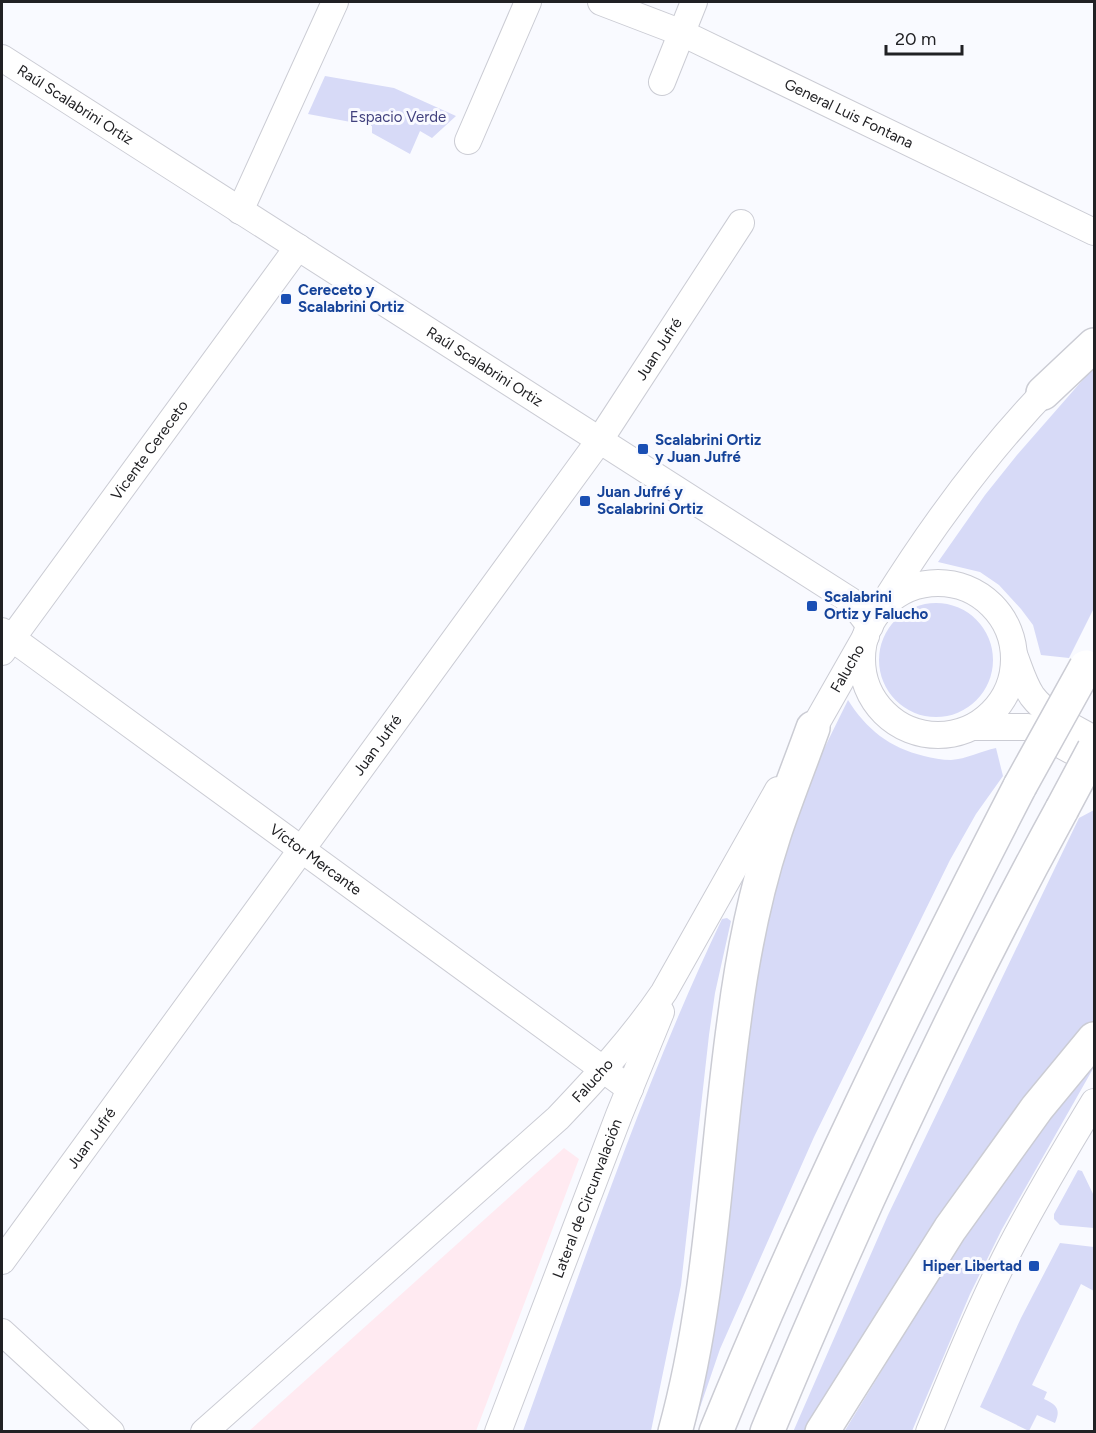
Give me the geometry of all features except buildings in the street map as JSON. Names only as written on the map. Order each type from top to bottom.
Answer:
[{"type":"highway","points":[[1043,393],[1095,345]]},
{"type":"highway","points":[[716,1431],[804,1225],[873,1078],[1020,786],[1090,660]]},
{"type":"highway","points":[[675,1431],[700,1317],[734,1020],[750,925],[774,836],[813,728]]},
{"type":"highway","points":[[767,1431],[798,1353],[909,1111],[981,962],[1095,749]]},
{"type":"highway","points":[[822,1431],[950,1228],[1024,1124],[1095,1039]]},
{"type":"street","points":[[240,211],[335,2]]},
{"type":"street","points":[[468,141],[528,2]]},
{"type":"street","name":"General Luis Fontana","points":[[601,2],[681,33],[1095,232]]},
{"type":"street","points":[[662,82],[694,2]]},
{"type":"street","name":"Raúl Scalabrini Ortiz","points":[[2,58],[851,602],[871,625]]},
{"type":"street","name":"Juan Jufré","points":[[2,1262],[300,849],[599,441],[741,224]]},
{"type":"street","name":"Vicente Cereceto","points":[[5,641],[297,247]]},
{"type":"street","name":"Falucho","points":[[204,1431],[558,1118],[645,1019],[681,965],[871,625],[928,534],[989,454],[1095,339]]},
{"type":"street","points":[[974,727],[991,714],[1004,697],[1012,677],[1014,656],[1011,637],[1003,620],[992,605],[976,593],[959,586],[921,585],[903,592],[888,603],[871,625],[862,658],[865,680],[874,701],[889,718],[908,729],[930,735],[952,734],[974,727],[1028,728],[1095,763]]},
{"type":"street","name":"Víctor Mercante","points":[[5,641],[300,849],[630,1089]]},
{"type":"street","points":[[1014,656],[1038,704],[1047,712],[1095,740]]},
{"type":"street","name":"Lateral de Circunvalación","points":[[498,1431],[630,1089],[681,965]]},
{"type":"street","points":[[929,1431],[1004,1260],[1095,1102]]},
{"type":"street","points":[[2,1332],[111,1431]]},
{"type":"shaded area","points":[[564,1148],[579,1159],[476,1431],[249,1431]]},
{"type":"green space","name":"Espacio Verde","points":[[325,76],[394,88],[456,116],[432,138],[420,131],[410,154],[372,133],[372,126],[308,114]]},
{"type":"green space","points":[[1094,367],[1094,608],[1069,658],[1041,655],[1033,625],[999,585],[980,572],[938,562],[985,495],[1017,455]]},
{"type":"green space","points":[[936,603],[958,607],[976,620],[989,638],[993,660],[989,682],[976,700],[958,713],[936,717],[914,713],[896,700],[883,682],[879,660],[883,638],[896,620],[914,607]]},
{"type":"green space","points":[[848,700],[863,720],[880,736],[912,752],[951,760],[996,748],[1003,776],[976,814],[950,860],[814,1137],[720,1349],[692,1431],[739,1042],[776,863],[818,761]]},
{"type":"green space","points":[[1094,810],[1094,1022],[1074,1044],[806,1431],[793,1432],[888,1215],[1079,818]]},
{"type":"green space","points":[[727,918],[731,921],[715,993],[709,1035],[681,1285],[651,1431],[523,1431],[592,1237],[666,1045],[722,919]]},
{"type":"green space","points":[[1094,1055],[1094,1067],[1002,1229],[970,1294],[912,1431],[844,1432],[951,1258],[1006,1174]]},
{"type":"green space","points":[[1078,1170],[1082,1171],[1094,1196],[1094,1228],[1060,1225],[1054,1219],[1054,1214]]},
{"type":"green space","points":[[1060,1243],[1094,1247],[1094,1291],[1081,1284],[1032,1385],[1047,1392],[1044,1399],[1057,1408],[1055,1423],[1037,1415],[1029,1431],[980,1407],[1021,1318]]},
{"type":"place","name":"Cereceto y Scalabrini Ortiz","points":[[286,299]]},
{"type":"place","name":"Scalabrini Ortiz y Juan Jufré","points":[[643,449]]},
{"type":"place","name":"Juan Jufré y Scalabrini Ortiz","points":[[585,501]]},
{"type":"place","name":"Scalabrini Ortiz y Falucho","points":[[812,606]]},
{"type":"place","name":"Hiper Libertad","points":[[1034,1266]]}]
